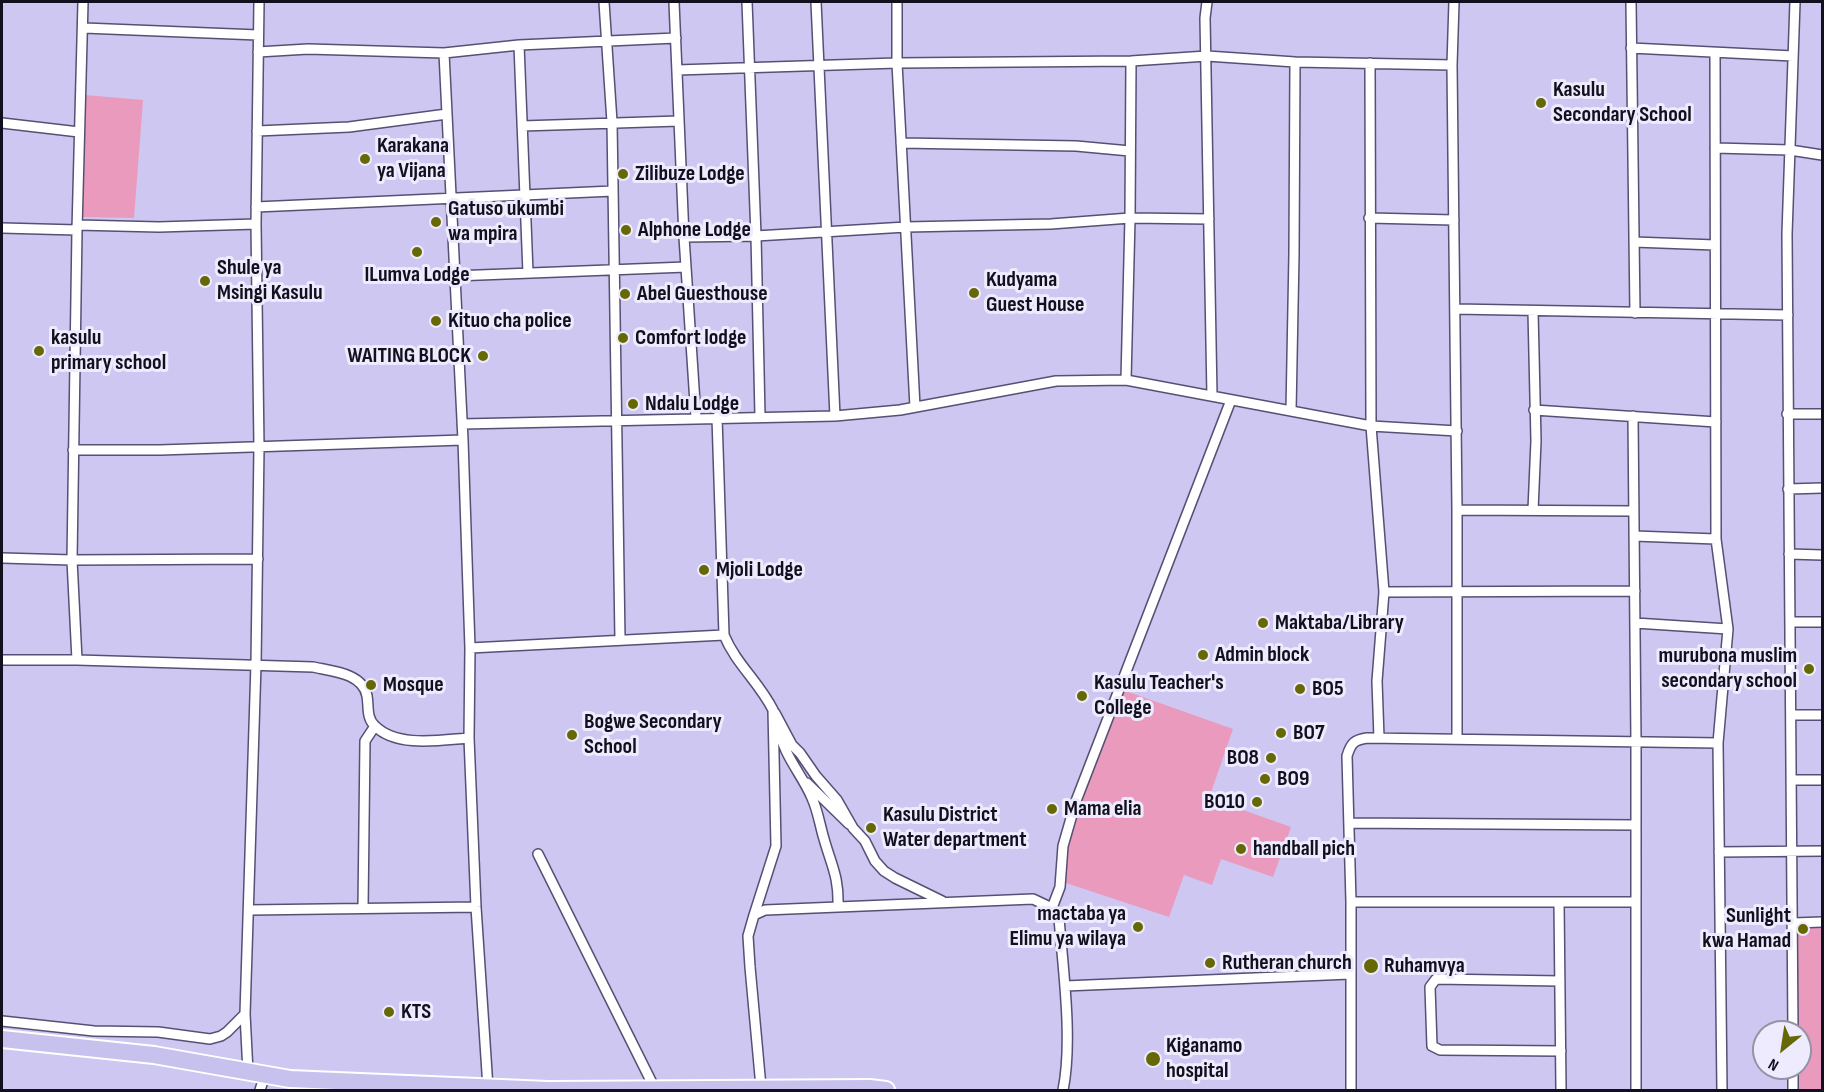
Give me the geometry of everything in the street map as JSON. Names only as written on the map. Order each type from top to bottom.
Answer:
[{"type":"highway","points":[[2,1039],[154,1055],[248,1072],[262,1083],[290,1079],[439,1088],[605,1090],[761,1087],[886,1090]]},
{"type":"street","points":[[77,660],[72,560],[73,450],[83,2]]},
{"type":"street","points":[[248,1072],[245,1014],[258,559],[256,207],[259,2]]},
{"type":"street","points":[[604,2],[612,122],[620,640]]},
{"type":"street","points":[[674,2],[684,237],[696,418]]},
{"type":"street","points":[[747,2],[760,416]]},
{"type":"street","points":[[816,2],[835,416]]},
{"type":"street","points":[[897,2],[897,63],[915,407]]},
{"type":"street","points":[[1207,2],[1205,18],[1212,396]]},
{"type":"street","points":[[1454,2],[1452,65],[1457,739]]},
{"type":"street","points":[[1631,2],[1635,313]]},
{"type":"street","points":[[1793,1020],[1787,234],[1795,2]]},
{"type":"street","points":[[84,28],[258,35]]},
{"type":"street","points":[[258,52],[308,49],[444,53],[519,45],[676,38]]},
{"type":"street","points":[[519,45],[528,273]]},
{"type":"street","points":[[1631,48],[1793,56]]},
{"type":"street","points":[[444,53],[463,440],[470,648],[469,738],[476,907],[488,1088]]},
{"type":"street","points":[[1715,53],[1716,540],[1728,629],[1718,743],[1722,1090]]},
{"type":"street","points":[[677,70],[897,63],[1131,61],[1207,56],[1294,62],[1452,65]]},
{"type":"street","points":[[1126,380],[1131,61]]},
{"type":"street","points":[[1291,411],[1294,62]]},
{"type":"street","points":[[1370,63],[1371,426],[1384,592],[1377,681],[1379,738]]},
{"type":"street","points":[[257,131],[349,127],[447,114]]},
{"type":"street","points":[[522,126],[679,121]]},
{"type":"street","points":[[2,123],[80,132]]},
{"type":"street","points":[[901,143],[1076,146],[1130,151]]},
{"type":"street","points":[[1715,148],[1790,150],[1822,155]]},
{"type":"street","points":[[256,207],[613,191]]},
{"type":"street","points":[[684,237],[1051,224],[1130,218],[1209,219]]},
{"type":"street","points":[[1369,218],[1454,220]]},
{"type":"street","points":[[2,228],[256,224]]},
{"type":"street","points":[[1634,242],[1715,245]]},
{"type":"street","points":[[454,276],[686,267]]},
{"type":"street","points":[[1455,309],[1788,315]]},
{"type":"street","points":[[1533,311],[1536,441],[1533,510]]},
{"type":"street","points":[[462,424],[835,416],[915,407],[1056,381],[1126,380],[1371,426],[1456,432]]},
{"type":"street","points":[[1052,908],[1060,887],[1063,846],[1076,801],[1231,400]]},
{"type":"street","points":[[1534,410],[1716,422]]},
{"type":"street","points":[[1787,414],[1822,414]]},
{"type":"street","points":[[1633,416],[1636,1090]]},
{"type":"street","points":[[717,417],[724,635],[731,650],[764,691],[792,745],[837,800],[853,828]]},
{"type":"street","points":[[73,450],[463,440]]},
{"type":"street","points":[[1788,489],[1822,488]]},
{"type":"street","points":[[1457,510],[1634,511]]},
{"type":"street","points":[[1634,536],[1716,540]]},
{"type":"street","points":[[1789,554],[1822,555]]},
{"type":"street","points":[[2,558],[258,559]]},
{"type":"street","points":[[1384,592],[1635,591]]},
{"type":"street","points":[[1790,622],[1822,622]]},
{"type":"street","points":[[1635,623],[1728,629]]},
{"type":"street","points":[[470,648],[724,635]]},
{"type":"street","points":[[2,660],[313,667],[343,673],[361,684],[367,694],[368,712],[375,726],[399,740],[469,738]]},
{"type":"street","points":[[776,715],[787,755],[812,797],[826,846],[834,864],[838,886],[838,907]]},
{"type":"street","points":[[761,1087],[748,936],[776,846],[776,715]]},
{"type":"street","points":[[1791,715],[1822,715]]},
{"type":"street","points":[[363,908],[365,741],[375,726]]},
{"type":"street","points":[[1351,1090],[1351,902],[1347,756],[1351,745],[1356,740],[1379,738],[1718,743]]},
{"type":"street","points":[[801,779],[810,785],[865,841],[875,861],[884,871],[934,898],[947,902]]},
{"type":"street","points":[[1792,780],[1822,780]]},
{"type":"street","points":[[1349,823],[1636,825]]},
{"type":"street","points":[[1719,852],[1822,851]]},
{"type":"street","points":[[538,854],[655,1089]]},
{"type":"street","points":[[754,915],[765,910],[1032,899],[1052,908],[1059,918],[1065,986],[1066,1078],[1063,1090]]},
{"type":"street","points":[[1351,902],[1636,902]]},
{"type":"street","points":[[1559,902],[1561,1090]]},
{"type":"street","points":[[249,910],[476,907]]},
{"type":"street","points":[[1794,923],[1822,922]]},
{"type":"street","points":[[1065,986],[1350,974]]},
{"type":"street","points":[[1560,981],[1436,979],[1430,987],[1432,1046],[1440,1050],[1561,1051]]},
{"type":"street","points":[[2,1021],[94,1031],[158,1032],[210,1039],[227,1032],[245,1014]]},
{"type":"shaded area","points":[[85,95],[143,100],[134,218],[83,217]]},
{"type":"shaded area","points":[[1120,689],[1233,729],[1209,798],[1291,827],[1273,877],[1221,859],[1212,885],[1184,875],[1169,917],[1060,881],[1062,850]]},
{"type":"shaded area","points":[[1822,922],[1822,1090],[1793,1090],[1793,1080],[1812,1080],[1812,1020],[1793,1020],[1794,923]]},
{"type":"place","name":"Kasulu Secondary School","points":[[1541,103]]},
{"type":"place","name":"Karakana ya Vijana","points":[[365,159]]},
{"type":"place","name":"Zilibuze Lodge","points":[[623,174]]},
{"type":"place","name":"Gatuso ukumbi wa mpira","points":[[436,222]]},
{"type":"place","name":"Alphone Lodge","points":[[626,230]]},
{"type":"place","name":"ILumva Lodge","points":[[417,252]]},
{"type":"place","name":"Shule ya Msingi Kasulu","points":[[205,281]]},
{"type":"place","name":"Kudyama Guest House","points":[[974,293]]},
{"type":"place","name":"Abel Guesthouse","points":[[625,294]]},
{"type":"place","name":"Kituo cha police","points":[[436,321]]},
{"type":"place","name":"Comfort lodge","points":[[623,338]]},
{"type":"place","name":"kasulu primary school","points":[[39,351]]},
{"type":"place","name":"WAITING BLOCK","points":[[483,356]]},
{"type":"place","name":"Ndalu Lodge","points":[[633,404]]},
{"type":"place","name":"Mjoli Lodge","points":[[704,570]]},
{"type":"place","name":"Maktaba/Library","points":[[1263,623]]},
{"type":"place","name":"Admin block","points":[[1203,655]]},
{"type":"place","name":"murubona muslim secondary school","points":[[1809,669]]},
{"type":"place","name":"Mosque","points":[[371,685]]},
{"type":"place","name":"BO5","points":[[1300,689]]},
{"type":"place","name":"Kasulu Teacher's College","points":[[1082,696]]},
{"type":"place","name":"BO7","points":[[1281,733]]},
{"type":"place","name":"Bogwe Secondary School","points":[[572,735]]},
{"type":"place","name":"BO8","points":[[1271,758]]},
{"type":"place","name":"BO9","points":[[1265,779]]},
{"type":"place","name":"BO10","points":[[1257,802]]},
{"type":"place","name":"Mama elia","points":[[1052,809]]},
{"type":"place","name":"Kasulu District Water department","points":[[871,828]]},
{"type":"place","name":"handball pich","points":[[1241,849]]},
{"type":"place","name":"mactaba ya Elimu ya wilaya","points":[[1138,927]]},
{"type":"place","name":"Sunlight kwa Hamad","points":[[1803,929]]},
{"type":"place","name":"Rutheran church","points":[[1210,963]]},
{"type":"place","name":"Ruhamvya","points":[[1371,966]]},
{"type":"place","name":"KTS","points":[[389,1012]]},
{"type":"place","name":"Kiganamo hospital","points":[[1153,1059]]}]
